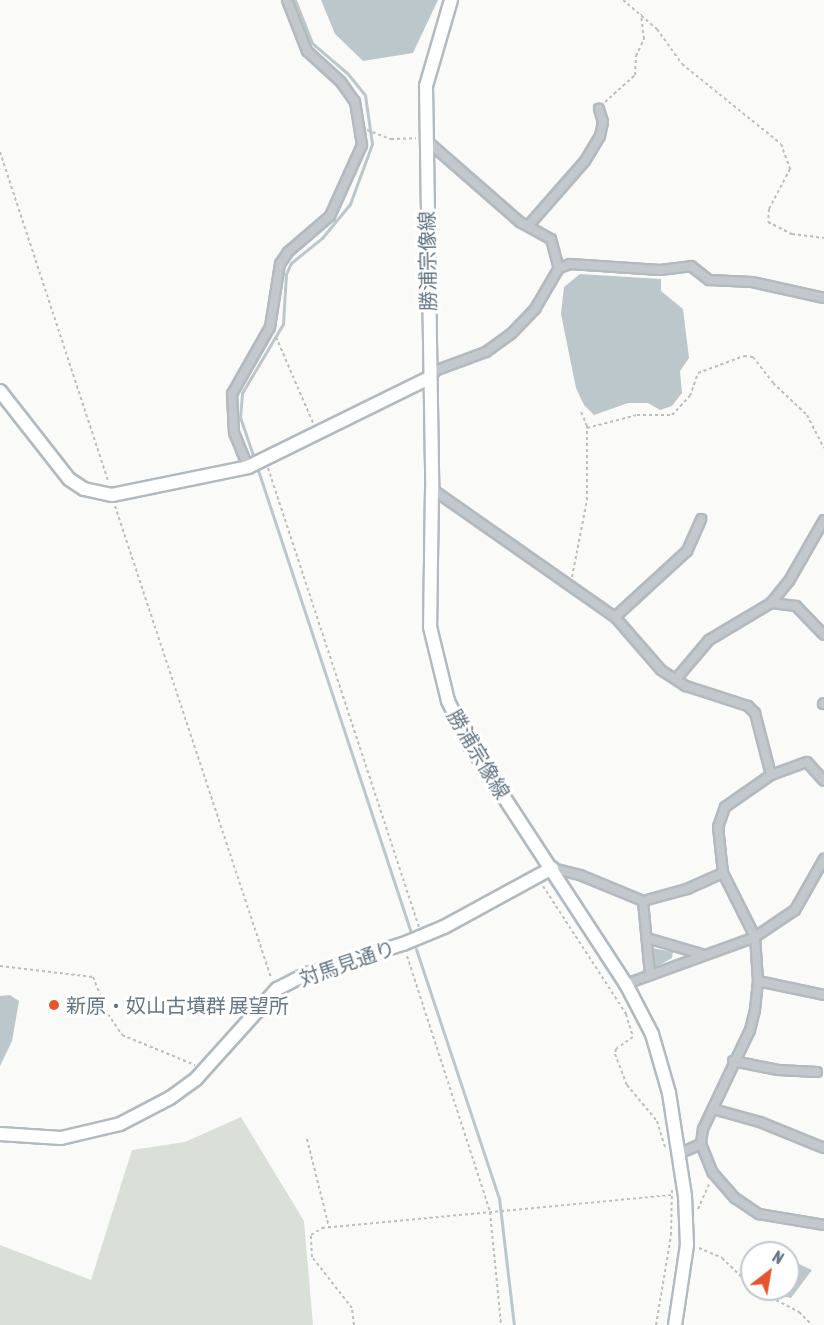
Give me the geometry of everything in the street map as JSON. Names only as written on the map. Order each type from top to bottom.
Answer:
[{"type":"main road","name":"勝浦宗像線","points":[[451,0],[426,86],[432,489],[430,627],[445,691],[470,745],[626,984],[644,1015],[661,1059],[679,1154],[687,1216],[687,1245],[675,1325]]},
{"type":"main road","points":[[0,391],[69,479],[84,489],[112,495],[257,463],[429,378]]},
{"type":"main road","name":"対馬見通り","points":[[0,1134],[61,1138],[89,1134],[120,1124],[170,1098],[206,1068],[277,989],[306,974],[404,944],[552,868]]},
{"type":"street","points":[[257,463],[234,433],[232,394],[270,327],[280,264],[288,252],[330,216],[342,197],[359,156],[362,130],[350,93],[307,51],[287,0]]},
{"type":"street","points":[[528,226],[585,162],[600,136],[603,122],[599,109]]},
{"type":"street","points":[[426,140],[528,226],[551,239],[559,268]]},
{"type":"street","points":[[429,378],[436,370],[486,352],[522,325],[559,268],[583,263],[636,270],[691,266],[709,280],[752,282],[824,298]]},
{"type":"street","points":[[432,489],[569,582],[615,617],[646,656],[686,686],[748,706],[755,713],[771,776]]},
{"type":"street","points":[[615,617],[687,551],[701,519]]},
{"type":"street","points":[[676,678],[709,640],[771,603],[789,581],[824,520]]},
{"type":"street","points":[[771,603],[796,606],[824,635]]},
{"type":"street","points":[[824,781],[807,762],[771,776],[725,807],[720,817],[718,827],[723,873],[755,937],[758,981],[750,1030],[703,1129],[701,1144],[713,1173],[735,1198],[759,1214],[824,1225]]},
{"type":"street","points":[[626,984],[703,954],[755,937],[795,910],[824,859]]},
{"type":"street","points":[[552,868],[580,875],[643,901],[687,889],[723,873]]},
{"type":"street","points":[[643,901],[650,975]]},
{"type":"street","points":[[647,938],[703,954]]},
{"type":"street","points":[[758,981],[824,995]]},
{"type":"street","points":[[734,1061],[778,1070],[817,1072]]},
{"type":"street","points":[[713,1109],[760,1122],[824,1148]]},
{"type":"street","points":[[679,1154],[701,1144]]},
{"type":"path","points":[[623,0],[657,29],[682,64],[781,144],[790,169],[769,209],[768,222],[792,234],[824,238]]},
{"type":"path","points":[[599,109],[635,75],[636,56],[644,39],[640,14]]},
{"type":"path","points":[[362,130],[374,129],[391,139],[426,140]]},
{"type":"path","points":[[0,152],[277,989]]},
{"type":"path","points":[[270,327],[318,434]]},
{"type":"path","points":[[587,428],[637,415],[672,415],[690,396],[698,374],[706,368],[753,357],[773,383],[807,415],[824,448]]},
{"type":"path","points":[[569,582],[575,573],[585,526],[587,428],[581,412]]},
{"type":"path","points":[[257,463],[422,936]]},
{"type":"path","points":[[534,879],[550,890],[626,1014],[633,1037],[616,1048],[615,1054],[627,1085],[657,1121],[666,1152]]},
{"type":"path","points":[[404,944],[490,1212],[501,1325]]},
{"type":"path","points":[[0,966],[93,977],[108,1014],[122,1035],[206,1068]]},
{"type":"path","points":[[307,1138],[329,1227]]},
{"type":"path","points":[[687,1216],[705,1197],[713,1173]]},
{"type":"path","points":[[656,1325],[671,1235],[671,1185]]},
{"type":"path","points":[[354,1325],[352,1308],[318,1266],[310,1249],[311,1235],[329,1227],[672,1195]]},
{"type":"path","points":[[687,1245],[722,1258],[740,1275]]},
{"type":"path","points":[[778,1301],[799,1312],[812,1325]]},
{"type":"shaded area","points":[[321,0],[438,0],[413,53],[363,61],[335,34]]},
{"type":"shaded area","points":[[580,274],[661,279],[661,291],[683,309],[689,358],[680,371],[682,393],[672,406],[660,410],[648,403],[628,403],[594,415],[584,405],[576,388],[561,314],[564,287]]},
{"type":"shaded area","points":[[652,948],[673,952],[672,958],[654,968]]},
{"type":"shaded area","points":[[10,995],[19,1001],[12,1041],[0,1066],[0,996]]},
{"type":"shaded area","points":[[241,1117],[304,1221],[313,1325],[0,1325],[0,1245],[91,1280],[132,1150],[185,1142]]},
{"type":"shaded area","points":[[800,1264],[812,1270],[800,1286]]},
{"type":"waterway","points":[[255,461],[240,417],[242,393],[283,324],[286,274],[291,263],[322,238],[350,204],[372,144],[365,95],[347,73],[312,43],[295,0]]},
{"type":"waterway","points":[[257,467],[411,932]]},
{"type":"waterway","points":[[416,949],[499,1198],[514,1325]]},
{"type":"place","name":"新原・奴山古墳群 展望所","points":[[54,1005]]}]
